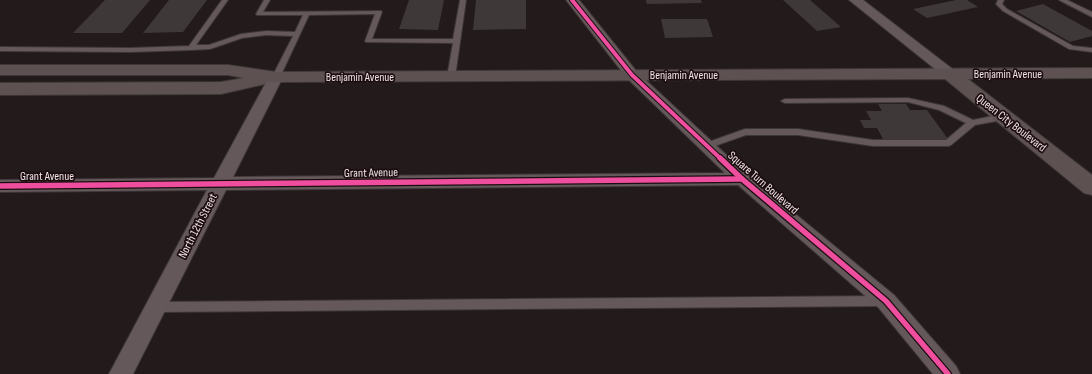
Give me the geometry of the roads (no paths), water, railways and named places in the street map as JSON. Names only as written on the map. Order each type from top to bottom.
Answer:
[{"type":"main road","name":"Benjamin Avenue","points":[[0,70],[228,70],[276,77],[1092,73]]},
{"type":"main road","name":"Queen City Boulevard","points":[[950,74],[1092,187]]},
{"type":"main road","name":"Benjamin Avenue","points":[[0,89],[221,88],[276,77]]},
{"type":"street","name":"Square Turn Boulevard","points":[[572,0],[632,75],[742,179],[886,302],[948,374]]},
{"type":"street","name":"Queen City Boulevard","points":[[855,0],[950,74]]},
{"type":"street","name":"North 12th Street","points":[[121,374],[276,77]]},
{"type":"street","name":"Grant Avenue","points":[[0,186],[742,179]]},
{"type":"lane","points":[[191,48],[225,0]]},
{"type":"lane","points":[[267,0],[259,14],[379,12],[368,41],[456,41]]},
{"type":"lane","points":[[450,77],[463,0]]},
{"type":"lane","points":[[1001,0],[999,4],[1005,10],[1071,48],[1092,50]]},
{"type":"lane","points":[[1062,0],[1092,15]]},
{"type":"lane","points":[[276,77],[307,13]]},
{"type":"lane","points":[[0,49],[130,50],[191,48],[210,47],[241,36],[266,33],[297,34]]},
{"type":"lane","points":[[785,101],[908,100],[942,108],[972,123]]},
{"type":"lane","points":[[706,146],[745,132],[798,132],[873,143],[948,143],[972,123],[1002,116]]},
{"type":"lane","points":[[156,307],[886,302]]}]
